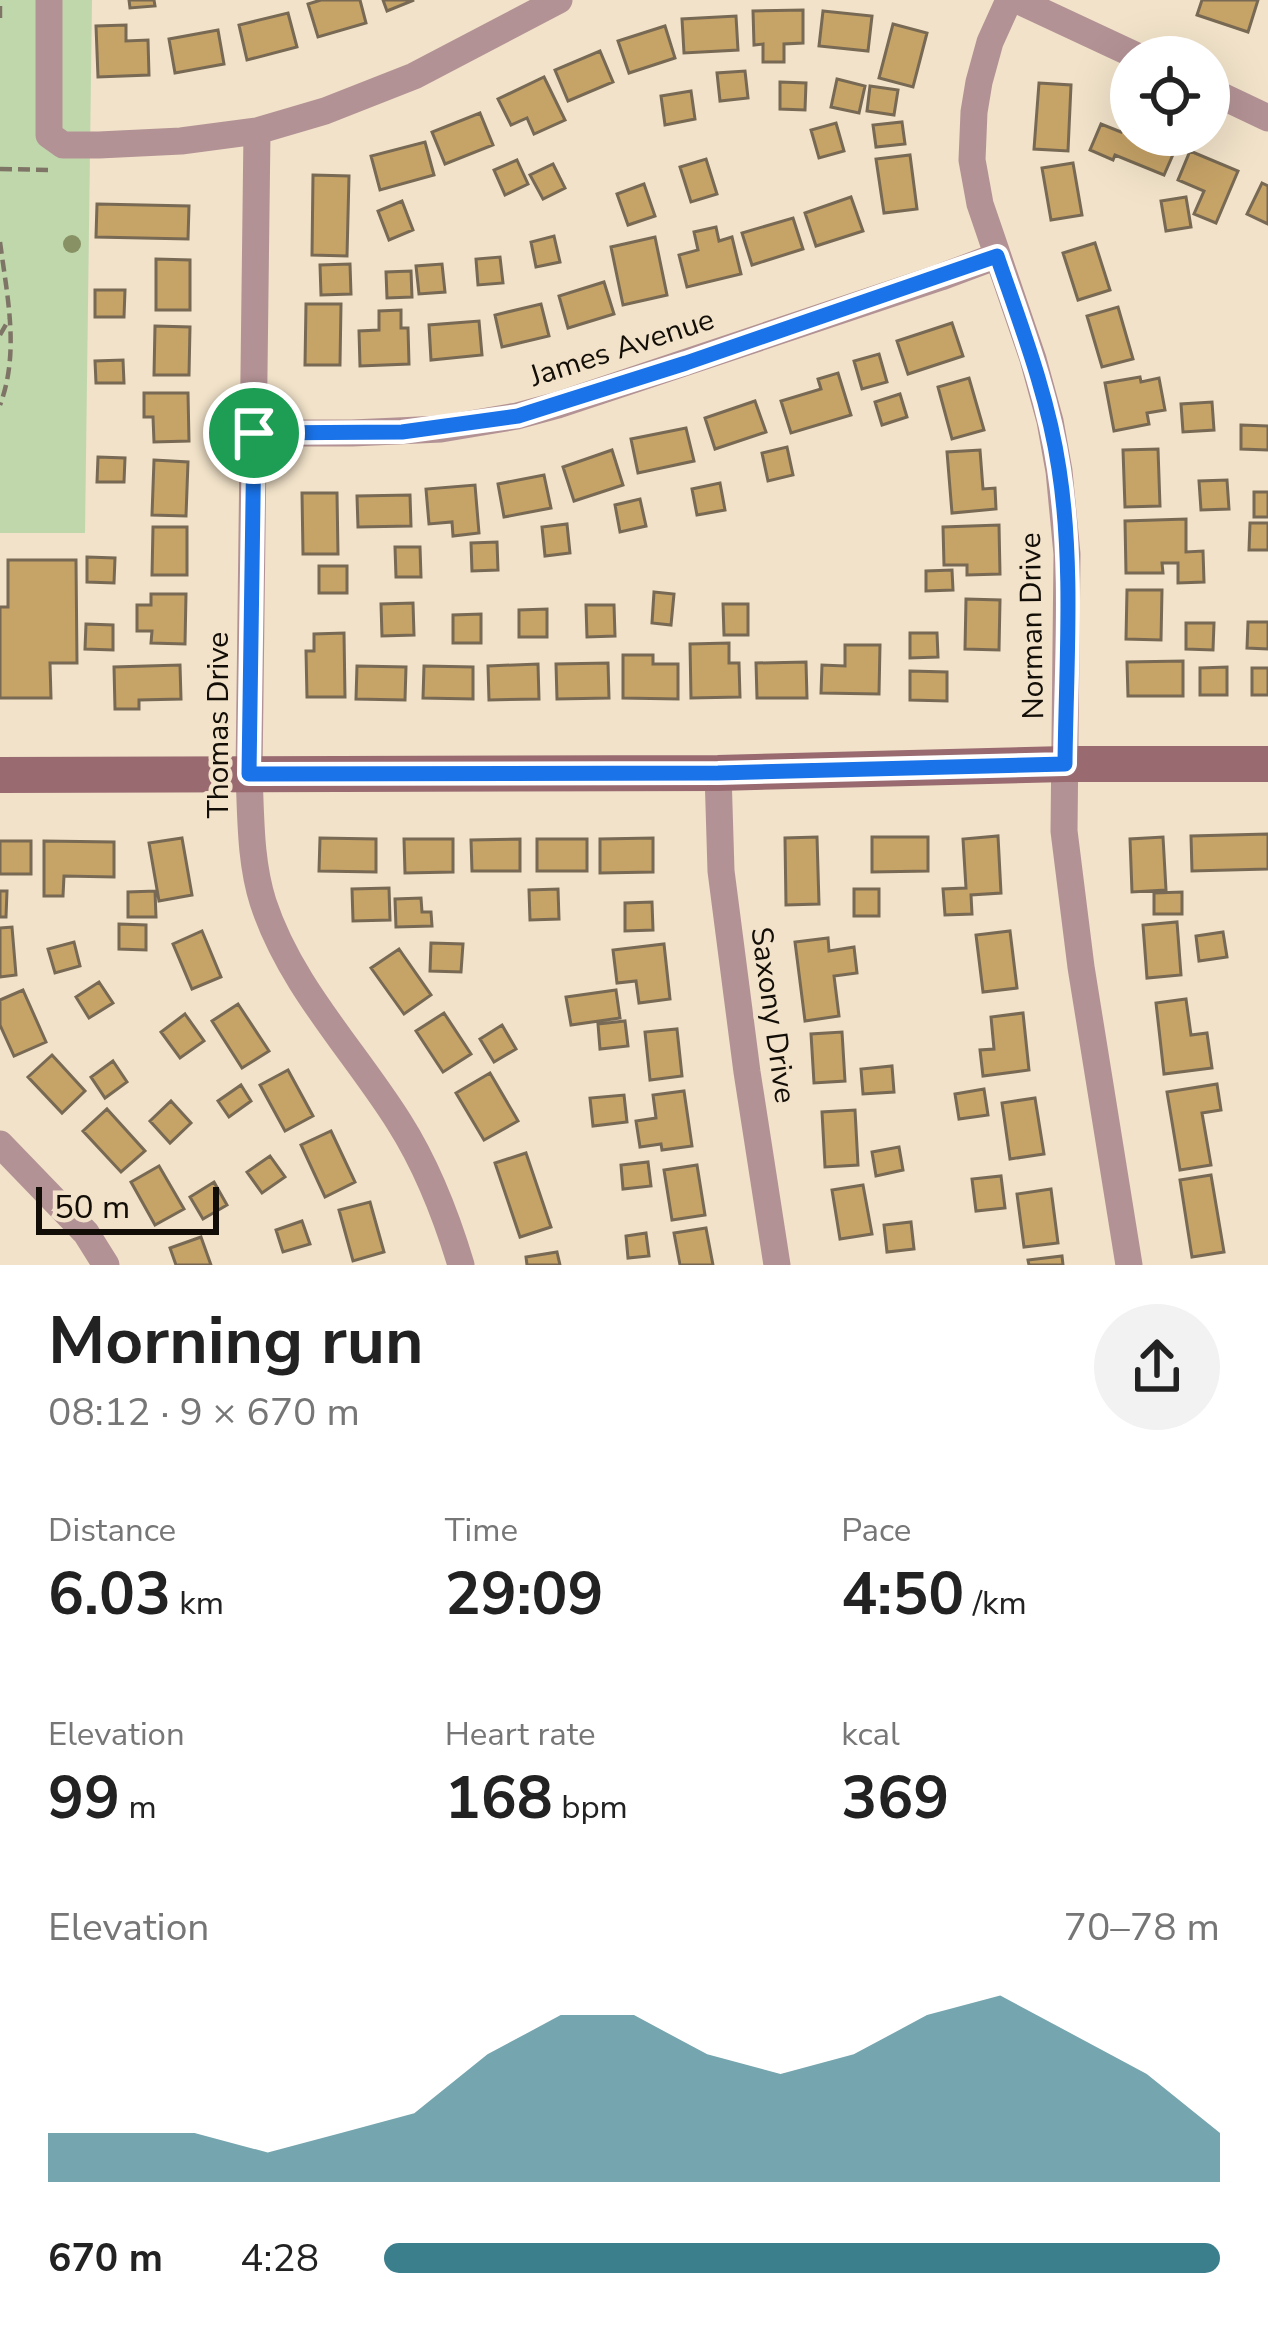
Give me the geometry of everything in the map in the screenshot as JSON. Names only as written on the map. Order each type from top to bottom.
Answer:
[{"type":"street","points":[[49,0],[49,135],[63,145],[182,141],[257,131],[325,111],[414,76],[559,0]]},
{"type":"street","points":[[1013,0],[1110,44]]},
{"type":"street","name":"Norman Drive","points":[[1013,0],[990,42],[974,112],[972,160],[980,204],[1033,359],[1059,471],[1067,554],[1064,831],[1129,1265]]},
{"type":"street","points":[[1230,100],[1268,118]]},
{"type":"street","name":"Thomas Drive","points":[[257,131],[249,774],[256,872],[263,902],[299,978],[399,1122],[428,1176],[461,1265]]},
{"type":"street","name":"James Avenue","points":[[254,433],[402,432],[518,416],[997,256]]},
{"type":"street","points":[[0,776],[718,773],[1268,764]]},
{"type":"street","name":"Saxony Drive","points":[[718,773],[721,871],[777,1265]]},
{"type":"street","points":[[0,1144],[86,1233],[106,1265]]},
{"type":"path","points":[[0,0],[0,17]]},
{"type":"path","points":[[0,169],[60,170]]},
{"type":"path","points":[[0,242],[10,317],[8,374],[0,405]]},
{"type":"path","points":[[0,335],[10,317]]},
{"type":"green space","points":[[0,0],[92,0],[85,533],[0,533]]},
{"type":"building","points":[[129,0],[154,0],[155,6],[130,8]]},
{"type":"building","points":[[360,0],[366,23],[318,37],[308,4]]},
{"type":"building","points":[[383,0],[414,0],[387,11]]},
{"type":"building","points":[[1202,0],[1258,0],[1248,32],[1197,15]]},
{"type":"building","points":[[803,10],[803,43],[784,44],[784,62],[763,62],[763,44],[754,45],[753,11]]},
{"type":"building","points":[[823,11],[872,16],[868,51],[819,46]]},
{"type":"building","points":[[288,13],[297,47],[247,60],[239,25]]},
{"type":"building","points":[[736,16],[738,50],[684,53],[682,19]]},
{"type":"building","points":[[893,24],[927,33],[913,87],[879,78]]},
{"type":"building","points":[[126,25],[126,41],[148,40],[149,75],[98,77],[96,26]]},
{"type":"building","points":[[665,26],[675,58],[629,73],[618,41]]},
{"type":"building","points":[[218,30],[224,64],[175,73],[169,39]]},
{"type":"building","points":[[600,51],[613,82],[568,101],[555,70]]},
{"type":"building","points":[[745,71],[748,98],[720,101],[717,73]]},
{"type":"building","points":[[544,77],[565,120],[534,134],[527,118],[511,125],[498,99]]},
{"type":"building","points":[[837,79],[865,86],[859,113],[831,107]]},
{"type":"building","points":[[780,82],[806,83],[805,110],[780,109]]},
{"type":"building","points":[[1039,83],[1071,85],[1068,151],[1034,149]]},
{"type":"building","points":[[870,86],[898,90],[894,115],[867,111]]},
{"type":"building","points":[[691,91],[695,119],[665,125],[661,96]]},
{"type":"building","points":[[480,113],[493,145],[445,164],[432,132]]},
{"type":"building","points":[[902,122],[905,144],[876,147],[873,125]]},
{"type":"building","points":[[836,123],[844,151],[819,158],[811,130]]},
{"type":"building","points":[[1101,124],[1110,128],[1113,160],[1090,150]]},
{"type":"building","points":[[425,142],[434,175],[380,190],[371,156]]},
{"type":"building","points":[[910,155],[917,209],[884,213],[876,159]]},
{"type":"building","points":[[1117,156],[1172,156],[1164,175]]},
{"type":"building","points":[[1188,156],[1202,156],[1238,171],[1216,223],[1194,214],[1204,191],[1178,180]]},
{"type":"building","points":[[706,159],[717,194],[691,202],[680,167]]},
{"type":"building","points":[[517,160],[528,184],[505,195],[494,170]]},
{"type":"building","points":[[1073,163],[1082,215],[1051,220],[1042,168]]},
{"type":"building","points":[[553,164],[565,188],[543,199],[530,175]]},
{"type":"building","points":[[313,175],[349,176],[347,256],[312,255]]},
{"type":"building","points":[[1262,183],[1268,186],[1268,224],[1247,214]]},
{"type":"building","points":[[644,184],[655,216],[628,225],[617,194]]},
{"type":"building","points":[[851,197],[863,231],[816,246],[805,213]]},
{"type":"building","points":[[1186,197],[1191,227],[1166,231],[1161,201]]},
{"type":"building","points":[[402,201],[413,230],[389,240],[378,211]]},
{"type":"building","points":[[97,204],[189,206],[188,239],[96,237]]},
{"type":"building","points":[[793,218],[803,249],[752,265],[742,233]]},
{"type":"building","points":[[716,227],[719,241],[732,237],[741,274],[687,287],[679,255],[698,250],[694,232]]},
{"type":"building","points":[[554,236],[560,262],[536,267],[531,242]]},
{"type":"building","points":[[655,237],[667,295],[623,305],[611,247]]},
{"type":"building","points":[[1095,243],[1110,290],[1078,300],[1063,253]]},
{"type":"building","points":[[500,257],[503,283],[478,285],[476,259]]},
{"type":"building","points":[[156,259],[190,260],[190,310],[156,310]]},
{"type":"building","points":[[350,264],[351,294],[321,295],[320,265]]},
{"type":"building","points":[[442,264],[445,292],[419,294],[416,266]]},
{"type":"building","points":[[411,271],[412,297],[387,298],[386,272]]},
{"type":"building","points":[[604,282],[614,314],[568,328],[559,296]]},
{"type":"building","points":[[95,290],[125,290],[124,317],[95,317]]},
{"type":"building","points":[[306,304],[341,304],[340,365],[305,365]]},
{"type":"building","points":[[541,304],[549,336],[502,347],[495,315]]},
{"type":"building","points":[[1118,307],[1133,359],[1102,367],[1087,316]]},
{"type":"building","points":[[401,310],[401,328],[408,328],[409,364],[360,366],[359,331],[379,330],[379,311]]},
{"type":"building","points":[[479,321],[482,355],[431,360],[429,325]]},
{"type":"building","points":[[952,323],[963,356],[908,374],[897,341]]},
{"type":"building","points":[[155,326],[190,327],[189,375],[154,375]]},
{"type":"building","points":[[879,354],[887,382],[862,389],[854,361]]},
{"type":"building","points":[[123,360],[124,383],[96,383],[95,361]]},
{"type":"building","points":[[838,373],[851,415],[791,433],[781,401],[821,389],[818,379]]},
{"type":"building","points":[[1140,377],[1141,382],[1159,378],[1165,410],[1147,413],[1149,424],[1114,431],[1105,383]]},
{"type":"building","points":[[969,378],[984,430],[952,439],[938,387]]},
{"type":"building","points":[[144,393],[188,393],[189,441],[154,442],[153,417],[144,417]]},
{"type":"building","points":[[900,394],[907,417],[882,425],[875,402]]},
{"type":"building","points":[[755,401],[766,432],[715,449],[705,418]]},
{"type":"building","points":[[1212,402],[1214,430],[1183,432],[1181,404]]},
{"type":"building","points":[[1241,425],[1268,426],[1268,450],[1241,449]]},
{"type":"building","points":[[686,428],[694,461],[638,473],[631,439]]},
{"type":"building","points":[[787,447],[793,475],[768,481],[762,453]]},
{"type":"building","points":[[1158,449],[1160,506],[1125,507],[1123,450]]},
{"type":"building","points":[[612,450],[623,485],[574,501],[563,467]]},
{"type":"building","points":[[980,450],[983,489],[995,488],[996,509],[952,513],[947,452]]},
{"type":"building","points":[[98,457],[125,458],[124,482],[97,482]]},
{"type":"building","points":[[154,460],[188,462],[186,516],[152,515]]},
{"type":"building","points":[[544,475],[551,508],[504,517],[498,484]]},
{"type":"building","points":[[1227,480],[1229,509],[1201,510],[1199,481]]},
{"type":"building","points":[[720,483],[725,510],[697,515],[692,489]]},
{"type":"building","points":[[475,485],[479,533],[453,536],[452,522],[429,524],[426,489]]},
{"type":"building","points":[[1254,492],[1268,492],[1268,517],[1254,517]]},
{"type":"building","points":[[302,493],[337,493],[338,554],[303,554]]},
{"type":"building","points":[[410,495],[411,526],[358,527],[357,496]]},
{"type":"building","points":[[640,499],[646,526],[620,532],[615,505]]},
{"type":"building","points":[[1186,519],[1186,552],[1203,551],[1204,582],[1178,583],[1178,563],[1162,563],[1163,573],[1126,573],[1125,521]]},
{"type":"building","points":[[1250,523],[1268,523],[1268,550],[1249,550]]},
{"type":"building","points":[[567,524],[570,553],[545,556],[542,527]]},
{"type":"building","points":[[999,525],[1000,574],[967,575],[967,565],[944,565],[943,527]]},
{"type":"building","points":[[153,527],[187,527],[187,575],[152,575]]},
{"type":"building","points":[[497,542],[498,570],[472,571],[471,543]]},
{"type":"building","points":[[395,547],[420,547],[421,577],[396,577]]},
{"type":"building","points":[[87,557],[115,558],[114,583],[87,582]]},
{"type":"building","points":[[8,560],[76,560],[77,663],[50,663],[51,698],[0,698],[0,607],[8,607]]},
{"type":"building","points":[[319,566],[347,566],[347,593],[319,593]]},
{"type":"building","points":[[952,570],[953,590],[926,591],[926,571]]},
{"type":"building","points":[[1127,590],[1162,590],[1161,640],[1126,639]]},
{"type":"building","points":[[654,592],[674,594],[671,625],[652,623]]},
{"type":"building","points":[[151,594],[186,594],[185,644],[151,643],[152,631],[137,631],[137,605],[151,605]]},
{"type":"building","points":[[966,599],[1000,600],[999,650],[965,649]]},
{"type":"building","points":[[413,603],[414,635],[382,636],[381,604]]},
{"type":"building","points":[[723,604],[748,604],[748,635],[724,635]]},
{"type":"building","points":[[586,605],[614,605],[615,636],[587,637]]},
{"type":"building","points":[[547,609],[547,637],[519,637],[519,610]]},
{"type":"building","points":[[481,614],[481,643],[453,643],[453,615]]},
{"type":"building","points":[[1248,622],[1268,622],[1268,649],[1247,648]]},
{"type":"building","points":[[1186,623],[1214,623],[1213,650],[1186,649]]},
{"type":"building","points":[[86,624],[113,625],[113,650],[85,649]]},
{"type":"building","points":[[344,633],[345,697],[307,697],[306,651],[314,651],[314,634]]},
{"type":"building","points":[[910,633],[937,633],[938,657],[910,658]]},
{"type":"building","points":[[729,643],[729,663],[739,663],[740,697],[691,698],[690,644]]},
{"type":"building","points":[[845,645],[880,645],[879,694],[821,693],[822,665],[845,666]]},
{"type":"building","points":[[623,655],[653,655],[653,664],[678,664],[678,699],[623,698]]},
{"type":"building","points":[[1183,661],[1183,696],[1128,696],[1127,662]]},
{"type":"building","points":[[806,662],[807,698],[757,698],[756,663]]},
{"type":"building","points":[[608,663],[609,698],[557,699],[556,664]]},
{"type":"building","points":[[538,664],[539,699],[489,700],[488,666]]},
{"type":"building","points":[[180,665],[181,699],[139,700],[139,709],[115,709],[114,667]]},
{"type":"building","points":[[357,666],[406,667],[405,700],[356,699]]},
{"type":"building","points":[[424,666],[473,667],[473,699],[423,698]]},
{"type":"building","points":[[1227,667],[1227,695],[1200,695],[1200,668]]},
{"type":"building","points":[[1252,668],[1268,668],[1268,695],[1252,695]]},
{"type":"building","points":[[910,671],[947,672],[947,701],[910,700]]},
{"type":"building","points":[[1268,834],[1268,869],[1192,871],[1191,836]]},
{"type":"building","points":[[998,836],[1001,893],[971,895],[972,914],[945,915],[943,889],[966,888],[963,839]]},
{"type":"building","points":[[817,837],[819,904],[786,905],[785,838]]},
{"type":"building","points":[[872,837],[928,837],[928,871],[872,872]]},
{"type":"building","points":[[1163,837],[1166,890],[1132,892],[1130,839]]},
{"type":"building","points":[[182,838],[192,895],[159,901],[149,843]]},
{"type":"building","points":[[320,838],[376,839],[376,872],[319,871]]},
{"type":"building","points":[[653,838],[653,872],[600,873],[600,839]]},
{"type":"building","points":[[404,839],[453,839],[453,872],[405,873]]},
{"type":"building","points":[[520,839],[520,871],[472,871],[471,840]]},
{"type":"building","points":[[537,839],[587,839],[587,871],[537,871]]},
{"type":"building","points":[[0,841],[31,841],[31,874],[0,874]]},
{"type":"building","points":[[44,841],[114,842],[114,877],[64,876],[63,896],[44,896]]},
{"type":"building","points":[[389,888],[390,920],[353,921],[352,889]]},
{"type":"building","points":[[558,889],[559,919],[530,920],[529,890]]},
{"type":"building","points":[[854,889],[879,889],[879,916],[854,916]]},
{"type":"building","points":[[0,891],[7,891],[6,917],[0,917]]},
{"type":"building","points":[[155,891],[156,917],[128,917],[128,892]]},
{"type":"building","points":[[1182,892],[1182,914],[1154,914],[1154,893]]},
{"type":"building","points":[[421,898],[422,912],[431,912],[432,926],[396,927],[395,899]]},
{"type":"building","points":[[652,902],[653,930],[625,931],[625,903]]},
{"type":"building","points":[[1177,922],[1181,975],[1147,978],[1143,925]]},
{"type":"building","points":[[119,924],[146,925],[146,950],[119,949]]},
{"type":"building","points":[[12,927],[16,975],[0,977],[0,928]]},
{"type":"building","points":[[202,931],[221,977],[192,989],[173,944]]},
{"type":"building","points":[[1010,931],[1017,988],[983,992],[976,935]]},
{"type":"building","points":[[1223,932],[1227,957],[1199,961],[1196,936]]},
{"type":"building","points":[[828,938],[829,951],[854,947],[857,973],[834,976],[839,1016],[805,1021],[795,942]]},
{"type":"building","points":[[74,942],[80,966],[55,973],[48,949]]},
{"type":"building","points":[[431,943],[463,944],[461,972],[430,971]]},
{"type":"building","points":[[664,944],[670,999],[639,1003],[636,981],[617,983],[613,950]]},
{"type":"building","points":[[399,949],[431,995],[404,1014],[371,968]]},
{"type":"building","points":[[99,982],[113,1003],[89,1018],[76,997]]},
{"type":"building","points":[[23,990],[46,1042],[14,1056],[0,1025],[0,1000]]},
{"type":"building","points":[[616,990],[620,1018],[571,1025],[566,997]]},
{"type":"building","points":[[1186,999],[1191,1035],[1207,1033],[1212,1068],[1164,1074],[1156,1003]]},
{"type":"building","points":[[238,1004],[269,1051],[242,1068],[212,1021]]},
{"type":"building","points":[[444,1013],[471,1054],[443,1072],[416,1031]]},
{"type":"building","points":[[1023,1013],[1029,1070],[983,1076],[980,1050],[994,1049],[991,1017]]},
{"type":"building","points":[[185,1014],[204,1041],[180,1058],[161,1032]]},
{"type":"building","points":[[625,1021],[628,1046],[600,1049],[598,1024]]},
{"type":"building","points":[[502,1025],[516,1049],[494,1062],[480,1039]]},
{"type":"building","points":[[677,1029],[682,1076],[650,1080],[645,1032]]},
{"type":"building","points":[[842,1032],[845,1081],[814,1083],[811,1034]]},
{"type":"building","points":[[52,1055],[85,1091],[62,1113],[28,1077]]},
{"type":"building","points":[[113,1061],[127,1082],[105,1098],[91,1077]]},
{"type":"building","points":[[892,1066],[894,1092],[863,1094],[861,1069]]},
{"type":"building","points":[[288,1070],[313,1116],[285,1131],[260,1085]]},
{"type":"building","points":[[490,1073],[518,1121],[484,1140],[456,1093]]},
{"type":"building","points":[[1217,1084],[1221,1110],[1202,1113],[1211,1165],[1180,1170],[1167,1092]]},
{"type":"building","points":[[241,1085],[251,1101],[229,1117],[218,1101]]},
{"type":"building","points":[[984,1089],[988,1115],[959,1119],[955,1094]]},
{"type":"building","points":[[684,1091],[692,1146],[640,1147],[636,1121],[656,1118],[653,1095]]},
{"type":"building","points":[[624,1095],[627,1122],[593,1126],[590,1098]]},
{"type":"building","points":[[1035,1098],[1044,1154],[1010,1159],[1002,1103]]},
{"type":"building","points":[[171,1101],[191,1123],[170,1143],[150,1121]]},
{"type":"building","points":[[107,1109],[145,1151],[121,1172],[83,1131]]},
{"type":"building","points":[[855,1110],[858,1165],[825,1167],[822,1112]]},
{"type":"building","points":[[331,1131],[355,1182],[325,1197],[301,1145]]},
{"type":"building","points":[[899,1147],[903,1170],[876,1176],[872,1152]]},
{"type":"building","points":[[526,1153],[551,1227],[520,1237],[495,1163]]},
{"type":"building","points":[[270,1156],[285,1177],[262,1193],[247,1172]]},
{"type":"building","points":[[648,1162],[651,1186],[623,1189],[621,1165]]},
{"type":"building","points":[[697,1165],[705,1215],[672,1220],[664,1170]]},
{"type":"building","points":[[159,1166],[184,1209],[155,1225],[131,1182]]},
{"type":"building","points":[[1211,1175],[1224,1252],[1192,1257],[1180,1180]]},
{"type":"building","points":[[1001,1176],[1005,1208],[976,1211],[972,1179]]},
{"type":"building","points":[[214,1182],[227,1205],[203,1219],[190,1197]]},
{"type":"building","points":[[863,1185],[872,1234],[840,1239],[832,1190]]},
{"type":"building","points":[[1051,1189],[1058,1243],[1024,1247],[1017,1194]]},
{"type":"building","points":[[370,1202],[384,1252],[353,1261],[339,1210]]},
{"type":"building","points":[[302,1221],[310,1244],[283,1252],[276,1230]]},
{"type":"building","points":[[911,1222],[914,1249],[887,1252],[884,1225]]},
{"type":"building","points":[[706,1228],[713,1265],[680,1265],[674,1233]]},
{"type":"building","points":[[646,1233],[649,1256],[628,1258],[626,1236]]},
{"type":"building","points":[[201,1237],[211,1265],[176,1265],[170,1248]]},
{"type":"building","points":[[557,1252],[560,1265],[527,1265],[526,1257]]},
{"type":"building","points":[[1062,1256],[1063,1265],[1029,1265],[1028,1260]]},
{"type":"route","points":[[997,256],[1033,359],[1059,471],[1067,554],[1065,764],[718,773],[249,774],[254,433],[402,432],[518,416],[997,256]]}]
